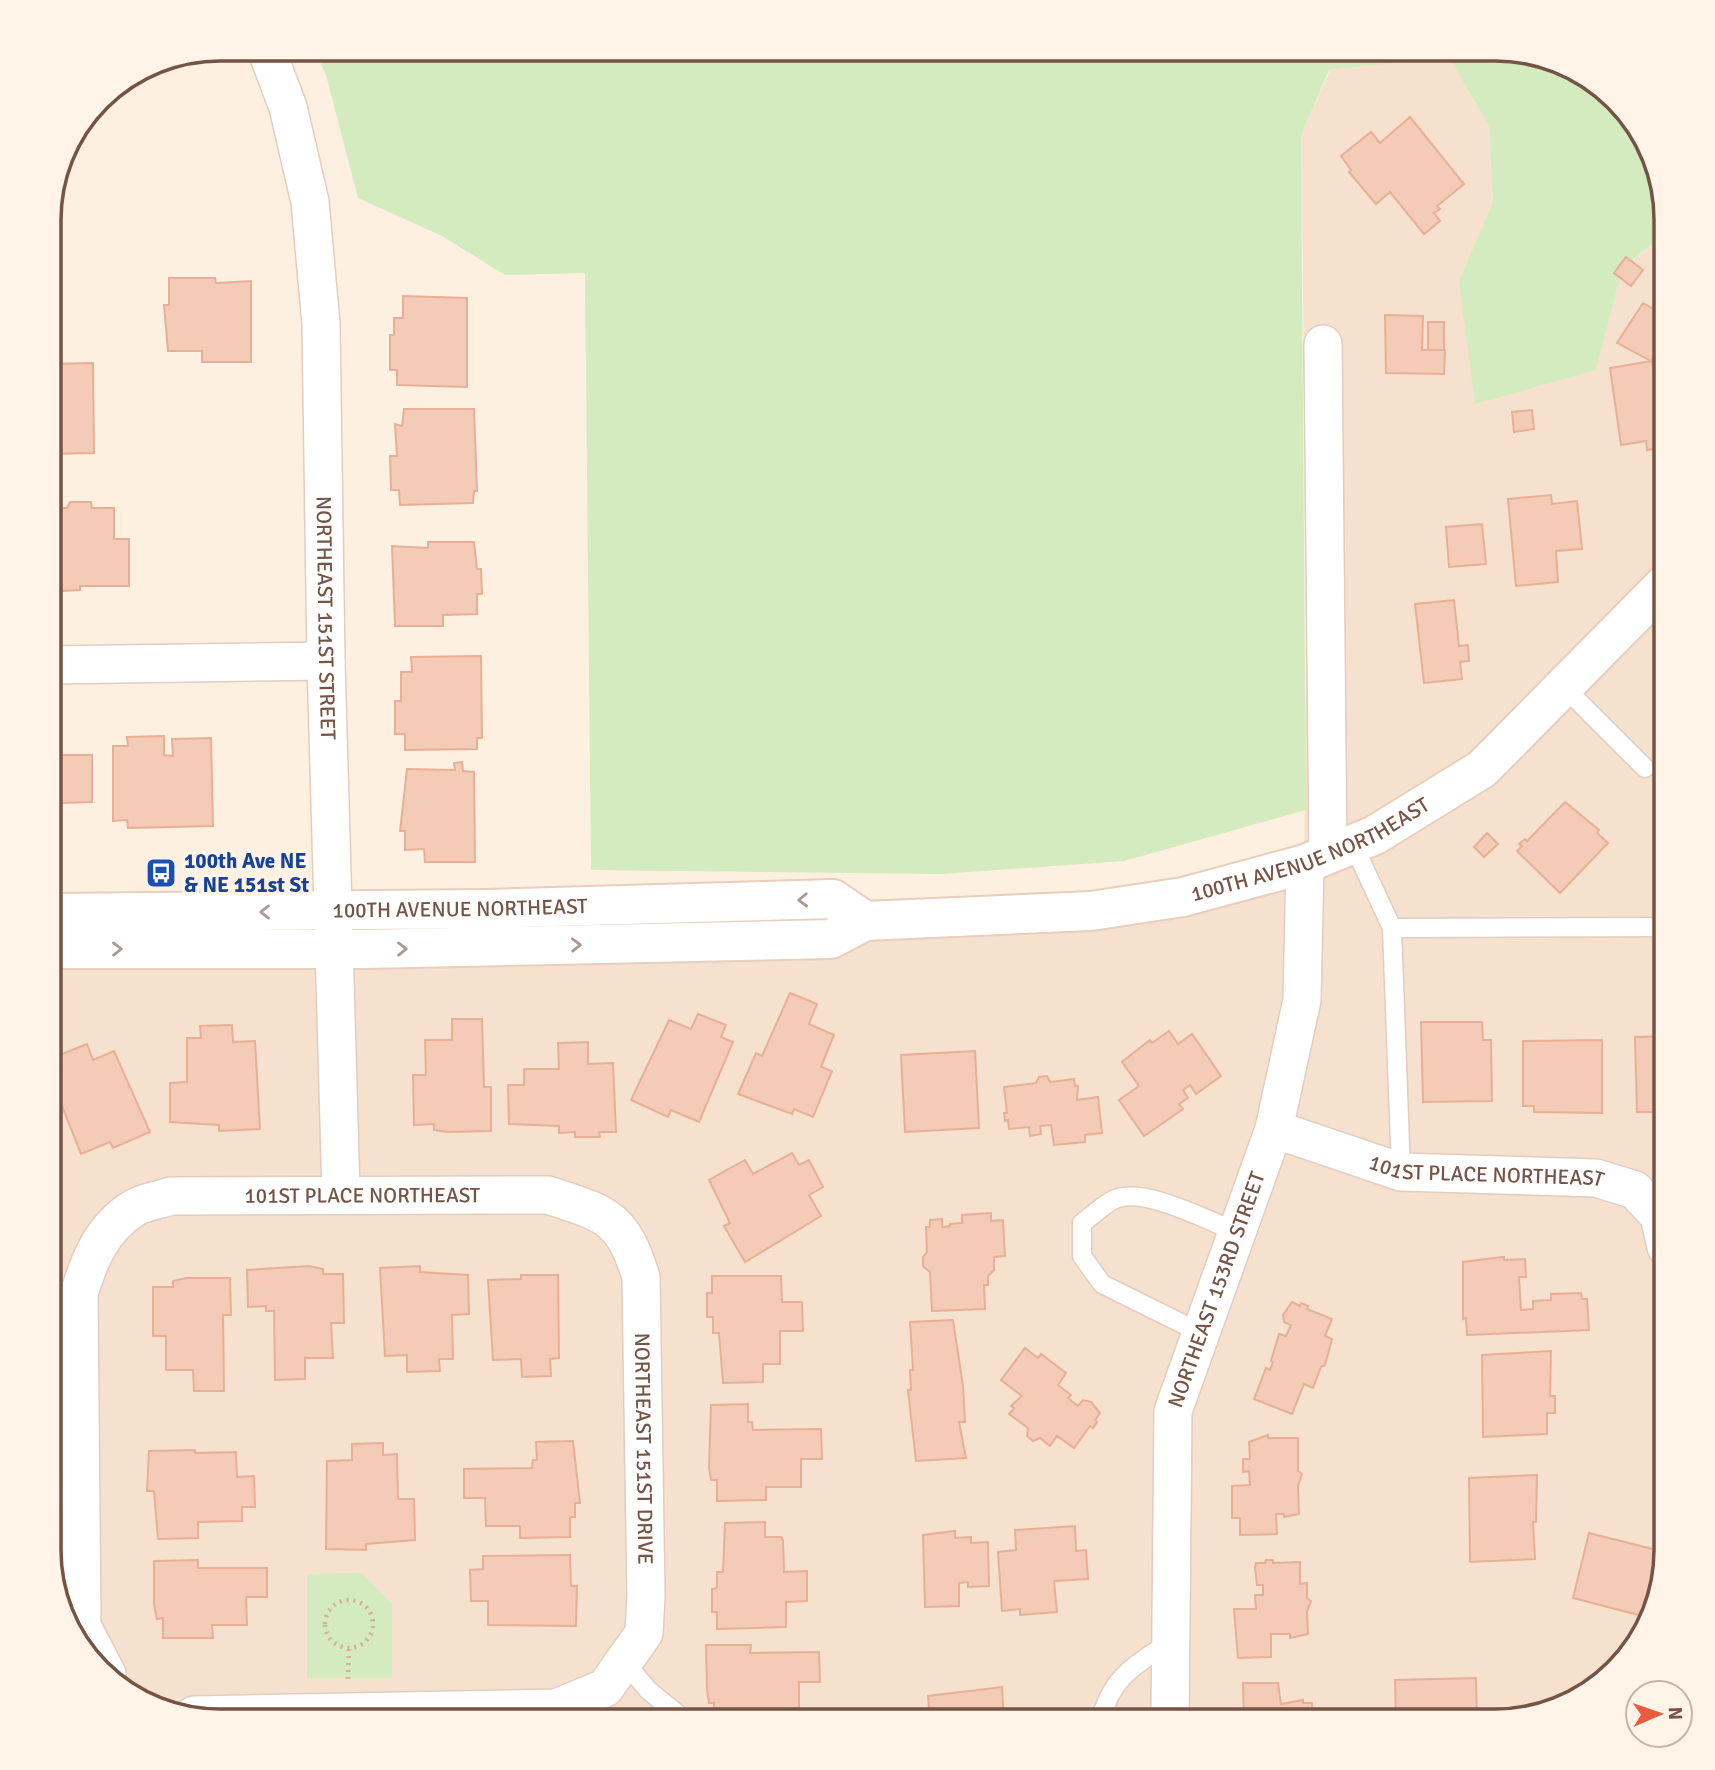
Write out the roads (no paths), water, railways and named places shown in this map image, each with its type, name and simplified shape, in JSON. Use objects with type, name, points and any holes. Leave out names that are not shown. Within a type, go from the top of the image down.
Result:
[{"type":"main road","name":"100TH AVENUE NORTHEAST","points":[[61,949],[334,949],[831,939],[864,921],[1091,911],[1183,897],[1328,854],[1411,815],[1482,769],[1654,595]]},
{"type":"main road","name":"100TH AVENUE NORTHEAST","points":[[61,913],[333,911],[833,899],[864,921]]},
{"type":"street","name":"NORTHEAST 151ST STREET","points":[[271,61],[288,107],[310,202],[320,324],[326,661],[341,1194]]},
{"type":"street","name":"NORTHEAST 153RD STREET","points":[[1170,1709],[1173,1411],[1274,1129],[1302,1000],[1328,854],[1323,344]]},
{"type":"street","points":[[62,665],[326,661]]},
{"type":"street","name":"101ST PLACE NORTHEAST","points":[[1274,1129],[1401,1172],[1596,1178],[1635,1190],[1654,1211]]},
{"type":"street","name":"101ST PLACE NORTHEAST","points":[[89,1639],[82,1626],[79,1294],[89,1259],[104,1235],[135,1207],[171,1196],[548,1195],[600,1212],[623,1232]]},
{"type":"street","name":"NORTHEAST 151ST DRIVE","points":[[504,1709],[556,1708],[605,1688],[644,1633],[646,1596],[641,1278],[623,1232]]},
{"type":"lane","points":[[1564,687],[1645,768]]},
{"type":"lane","points":[[1328,854],[1392,928],[1401,1172]]},
{"type":"lane","points":[[1392,928],[1654,927]]},
{"type":"lane","points":[[1201,1333],[1102,1284],[1082,1256],[1082,1223],[1115,1199],[1138,1197],[1159,1200],[1237,1233]]},
{"type":"lane","points":[[1104,1709],[1109,1693],[1128,1670],[1171,1641]]},
{"type":"lane","points":[[625,1662],[648,1690],[671,1709]]},
{"type":"place","name":"100th Ave NE & NE 151st St","points":[[161,873]]}]
